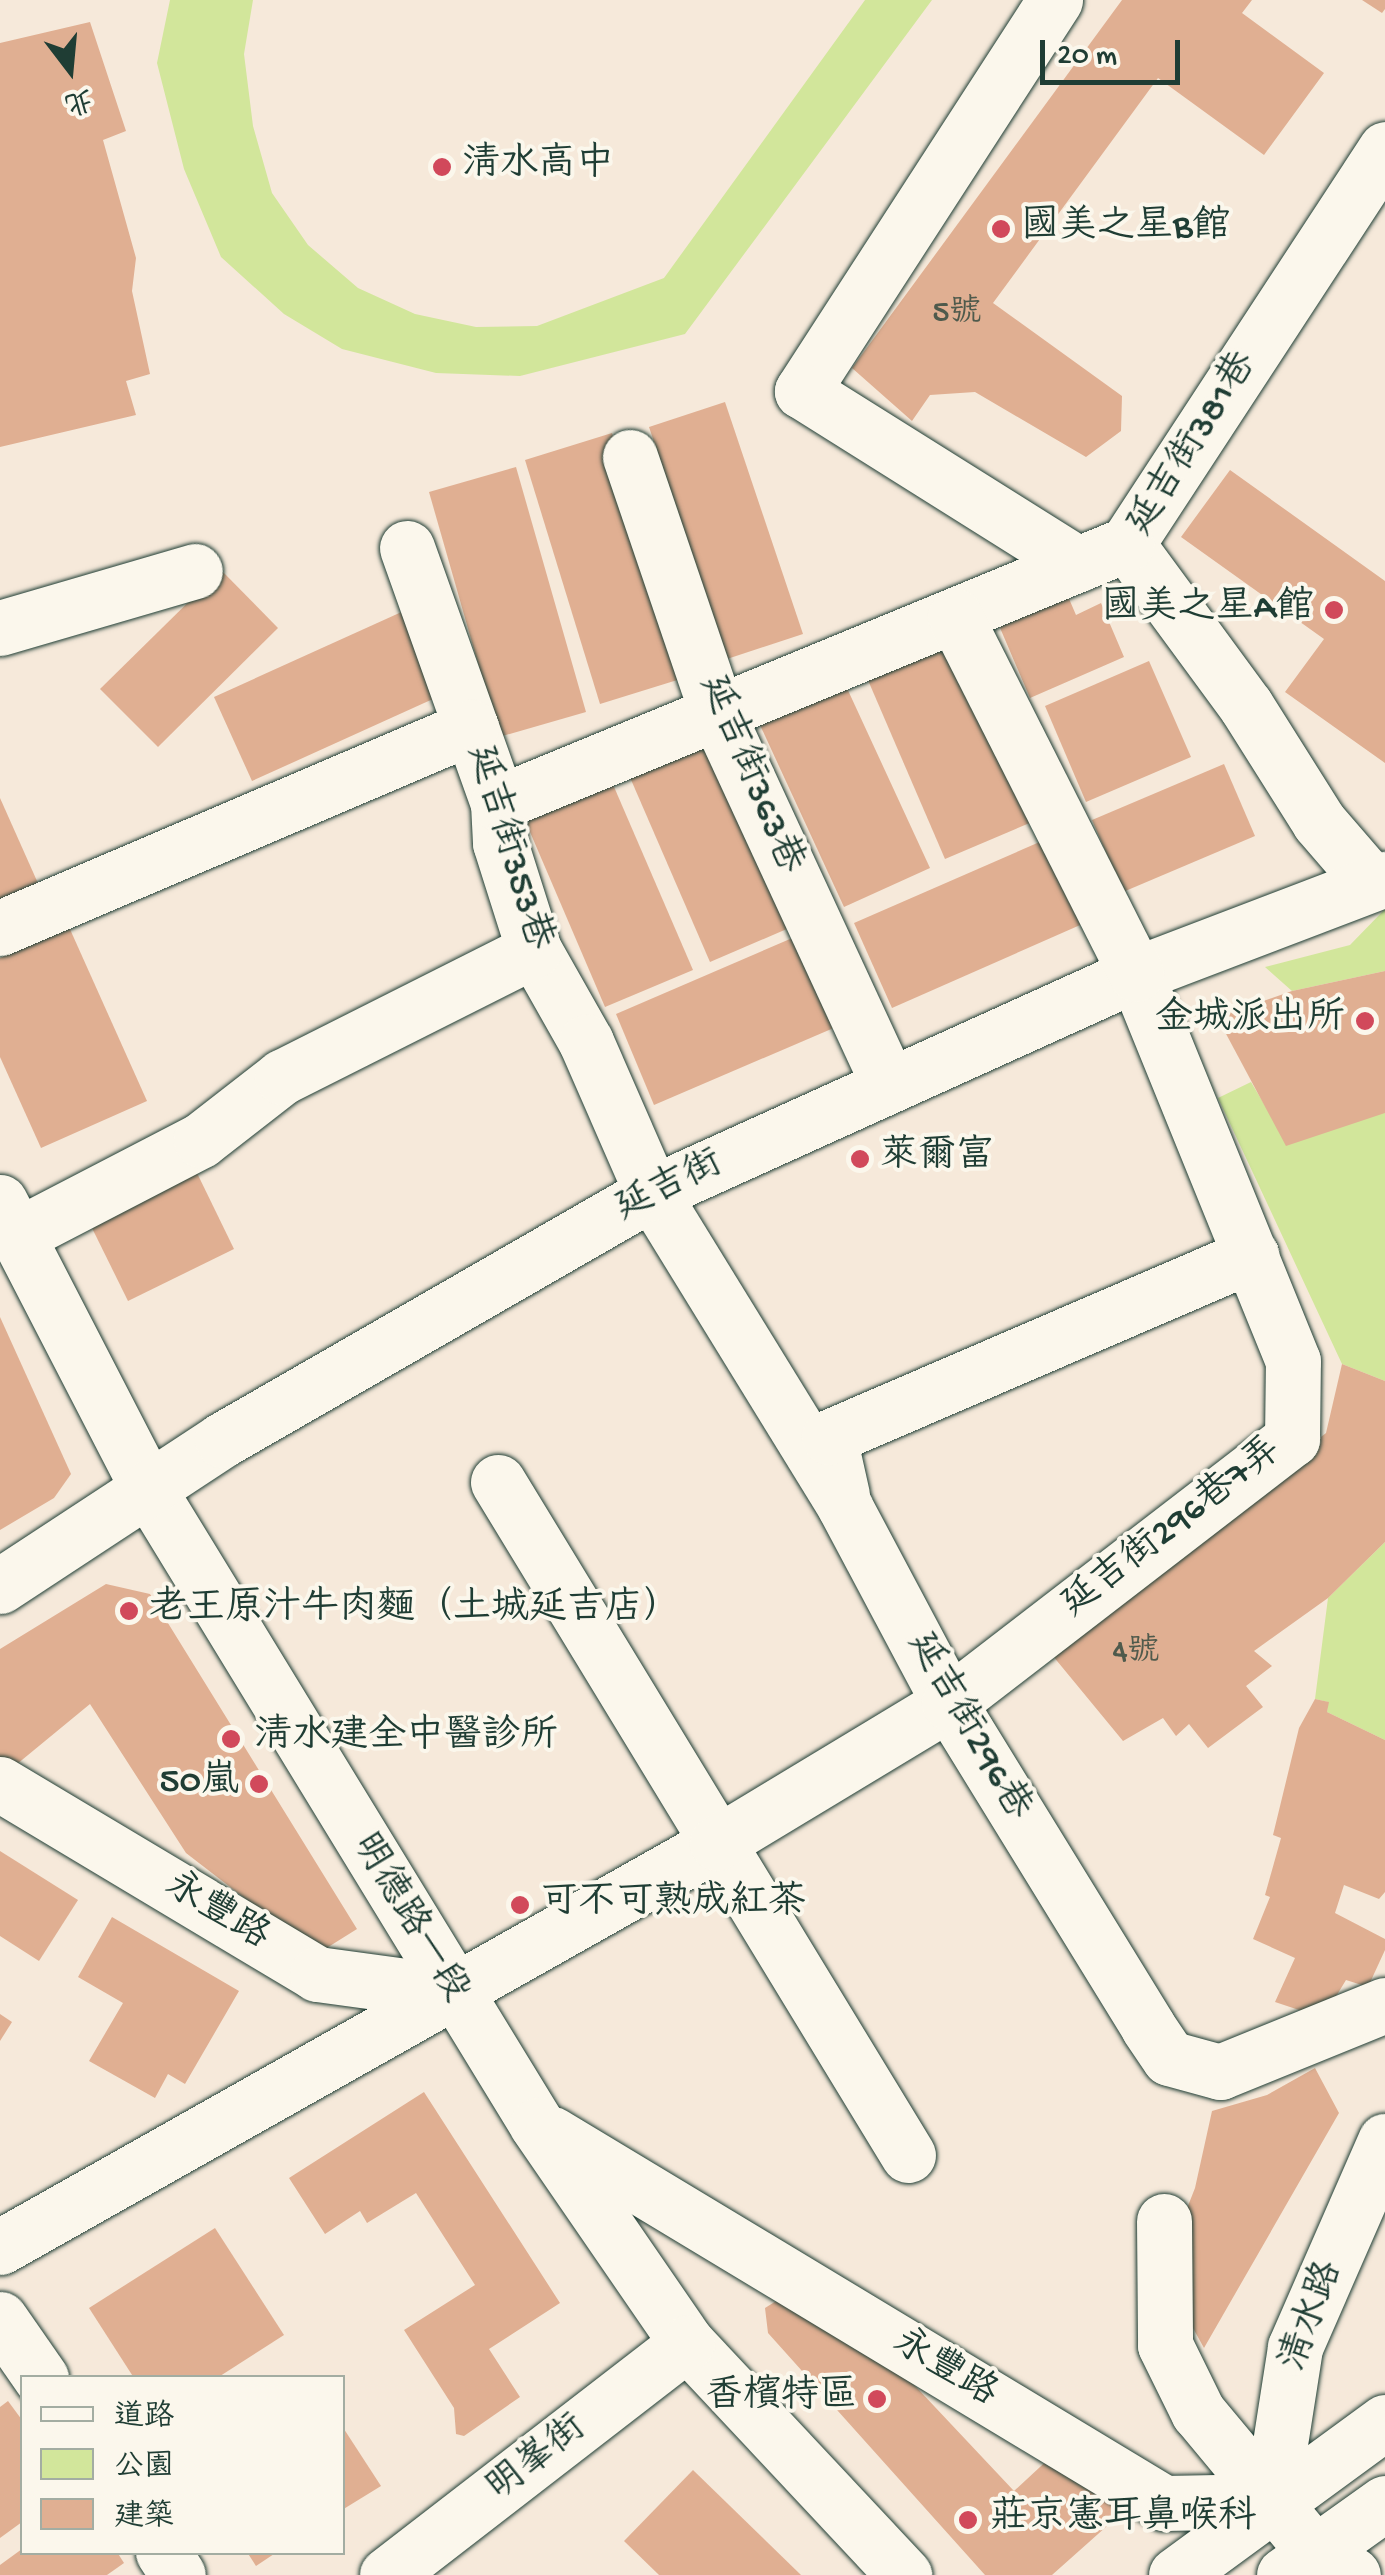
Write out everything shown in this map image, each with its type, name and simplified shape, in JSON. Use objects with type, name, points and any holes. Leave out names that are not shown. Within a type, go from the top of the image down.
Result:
[{"type":"street","name":"延吉街381巷","points":[[1055,0],[802,391],[1103,554],[1246,706],[1319,822],[1377,880]]},
{"type":"street","name":"延吉街381巷","points":[[1103,554],[1385,149]]},
{"type":"street","name":"延吉街363巷","points":[[630,457],[717,713],[889,1085]]},
{"type":"street","name":"延吉街353巷","points":[[407,548],[498,803],[500,843],[534,950],[586,1042],[652,1193]]},
{"type":"street","points":[[498,803],[1103,554]]},
{"type":"street","points":[[0,628],[195,570]]},
{"type":"street","name":"延吉街296巷7弄","points":[[949,1703],[1292,1439],[1293,1361],[1136,974],[954,616]]},
{"type":"street","points":[[0,928],[470,727]]},
{"type":"street","name":"延吉街","points":[[0,1586],[147,1487],[388,1340],[652,1193],[1136,974],[1377,880]]},
{"type":"street","points":[[8,1219],[201,1140],[282,1077],[534,950]]},
{"type":"street","name":"延吉街296巷","points":[[652,1193],[846,1507],[949,1703],[1169,2058],[1220,2072],[1385,2005]]},
{"type":"street","name":"明德路一段","points":[[8,1219],[147,1487],[450,1992],[537,2125],[687,2343],[904,2575]]},
{"type":"street","points":[[846,1507],[829,1437],[1251,1255]]},
{"type":"street","points":[[498,1482],[908,2155]]},
{"type":"street","points":[[0,2247],[717,1843],[949,1703]]},
{"type":"street","name":"永豐路","points":[[0,1784],[317,1974],[450,1992]]},
{"type":"street","name":"永豐路","points":[[537,2125],[1164,2503],[1271,2500]]},
{"type":"street","name":"清水路","points":[[1271,2500],[1295,2347],[1385,2141]]},
{"type":"street","points":[[1164,2220],[1165,2345],[1198,2412],[1271,2500],[1317,2567],[1385,2503]]},
{"type":"street","points":[[0,2319],[38,2375]]},
{"type":"street","name":"明峯街","points":[[387,2575],[687,2343]]},
{"type":"street","points":[[1176,2575],[1271,2500],[1385,2422]]},
{"type":"green space","points":[[170,0],[253,0],[244,54],[253,126],[272,193],[308,245],[358,288],[415,314],[476,327],[537,326],[664,278],[865,0],[932,0],[685,334],[520,376],[436,373],[342,349],[284,314],[221,257],[184,169],[157,63]]},
{"type":"green space","points":[[1385,909],[1385,971],[1292,991],[1265,967],[1350,945]]},
{"type":"green space","points":[[1251,1082],[1270,1114],[1385,1113],[1385,1381],[1342,1364],[1218,1098]]},
{"type":"green space","points":[[1385,1542],[1385,1740],[1327,1712],[1328,1702],[1315,1699],[1328,1598]]},
{"type":"building","name":"國美之星B館","points":[[1122,0],[1252,0],[1242,13],[1324,73],[1264,155],[1158,78],[993,303],[1122,396],[1121,431],[1086,457],[975,392],[930,395],[912,421],[852,368]]},
{"type":"building","points":[[1362,0],[1385,0],[1385,9],[1382,13]]},
{"type":"building","points":[[90,22],[126,131],[103,140],[136,258],[132,291],[150,374],[126,381],[136,415],[0,447],[0,43]]},
{"type":"building","points":[[725,402],[803,634],[727,659],[649,427]]},
{"type":"building","points":[[612,433],[687,677],[600,704],[525,460]]},
{"type":"building","points":[[516,467],[586,712],[499,737],[429,492]]},
{"type":"building","name":"國美之星A館","points":[[1230,470],[1385,581],[1385,763],[1285,692],[1324,639],[1181,537]]},
{"type":"building","points":[[1055,566],[1076,615],[1101,603],[1124,657],[1030,698],[986,595]]},
{"type":"building","points":[[221,570],[278,628],[158,747],[100,689]]},
{"type":"building","points":[[417,605],[455,689],[252,781],[214,697]]},
{"type":"building","points":[[942,612],[1032,822],[945,859],[855,650]]},
{"type":"building","points":[[834,660],[930,868],[844,907],[748,699]]},
{"type":"building","points":[[1149,661],[1191,757],[1086,802],[1045,706]]},
{"type":"building","points":[[706,715],[796,925],[710,962],[619,752]]},
{"type":"building","points":[[602,759],[693,970],[605,1007],[515,797]]},
{"type":"building","points":[[1224,764],[1255,836],[1123,892],[1092,820]]},
{"type":"building","points":[[0,798],[41,890],[0,908]]},
{"type":"building","points":[[1051,837],[1087,922],[892,1008],[854,923]]},
{"type":"building","points":[[69,927],[147,1101],[41,1148],[0,1057],[0,958]]},
{"type":"building","points":[[804,933],[843,1024],[654,1105],[616,1014]]},
{"type":"building","points":[[1385,971],[1385,1113],[1286,1146],[1217,1017],[1292,991]]},
{"type":"building","points":[[197,1173],[234,1249],[128,1301],[91,1226]]},
{"type":"building","points":[[0,1317],[71,1474],[54,1498],[0,1530]]},
{"type":"building","points":[[1342,1364],[1385,1381],[1385,1542],[1328,1598],[1254,1651],[1272,1666],[1246,1686],[1263,1707],[1208,1748],[1189,1724],[1176,1736],[1163,1718],[1123,1741],[1048,1650],[1326,1433]]},
{"type":"building","points":[[106,1584],[150,1594],[357,1929],[317,1954],[186,1853],[90,1704],[11,1769],[0,1760],[0,1649]]},
{"type":"building","points":[[1315,1699],[1329,1702],[1327,1712],[1385,1740],[1385,1892],[1379,1899],[1344,1885],[1335,1913],[1385,1939],[1385,1950],[1368,1987],[1346,1980],[1323,2018],[1275,2002],[1295,1958],[1253,1939],[1270,1897],[1265,1895],[1281,1838],[1273,1835],[1299,1728]]},
{"type":"building","points":[[0,1851],[78,1900],[39,1961],[0,1936]]},
{"type":"building","points":[[112,1917],[239,1991],[185,2084],[168,2074],[155,2098],[89,2061],[123,2003],[78,1977]]},
{"type":"building","points":[[0,2014],[12,2022],[0,2041]]},
{"type":"building","points":[[1315,2068],[1339,2113],[1204,2348],[1162,2272],[1195,2188],[1212,2111],[1267,2095]]},
{"type":"building","points":[[424,2092],[560,2303],[489,2349],[520,2397],[464,2436],[456,2434],[454,2408],[404,2330],[475,2285],[416,2193],[367,2223],[360,2211],[325,2234],[289,2178]]},
{"type":"building","points":[[215,2228],[284,2335],[222,2375],[132,2375],[89,2308]]},
{"type":"building","name":"香檳特區","points":[[781,2298],[871,2339],[1014,2491],[1054,2454],[1134,2502],[1052,2575],[985,2575],[768,2333],[765,2308]]},
{"type":"building","points":[[8,2401],[20,2417],[20,2523],[0,2538],[0,2407]]},
{"type":"building","points":[[345,2431],[381,2486],[345,2508]]},
{"type":"building","points":[[693,2470],[801,2575],[659,2575],[624,2541]]},
{"type":"building","points":[[20,2550],[20,2555],[119,2555],[124,2563],[107,2575],[0,2575],[0,2565]]},
{"type":"building","points":[[249,2555],[272,2555],[256,2566]]},
{"type":"place","name":"清水高中","points":[[442,167]]},
{"type":"place","name":"國美之星B館","points":[[1001,229]]},
{"type":"place","name":"國美之星A館","points":[[1334,610]]},
{"type":"place","name":"金城派出所","points":[[1365,1021]]},
{"type":"place","name":"萊爾富","points":[[860,1159]]},
{"type":"place","name":"老王原汁牛肉麵（土城延吉店）","points":[[129,1611]]},
{"type":"place","name":"清水建全中醫診所","points":[[231,1739]]},
{"type":"place","name":"50嵐","points":[[259,1784]]},
{"type":"place","name":"可不可熟成紅茶","points":[[520,1905]]},
{"type":"place","name":"香檳特區","points":[[877,2399]]},
{"type":"place","name":"莊京憲耳鼻喉科","points":[[968,2520]]}]
